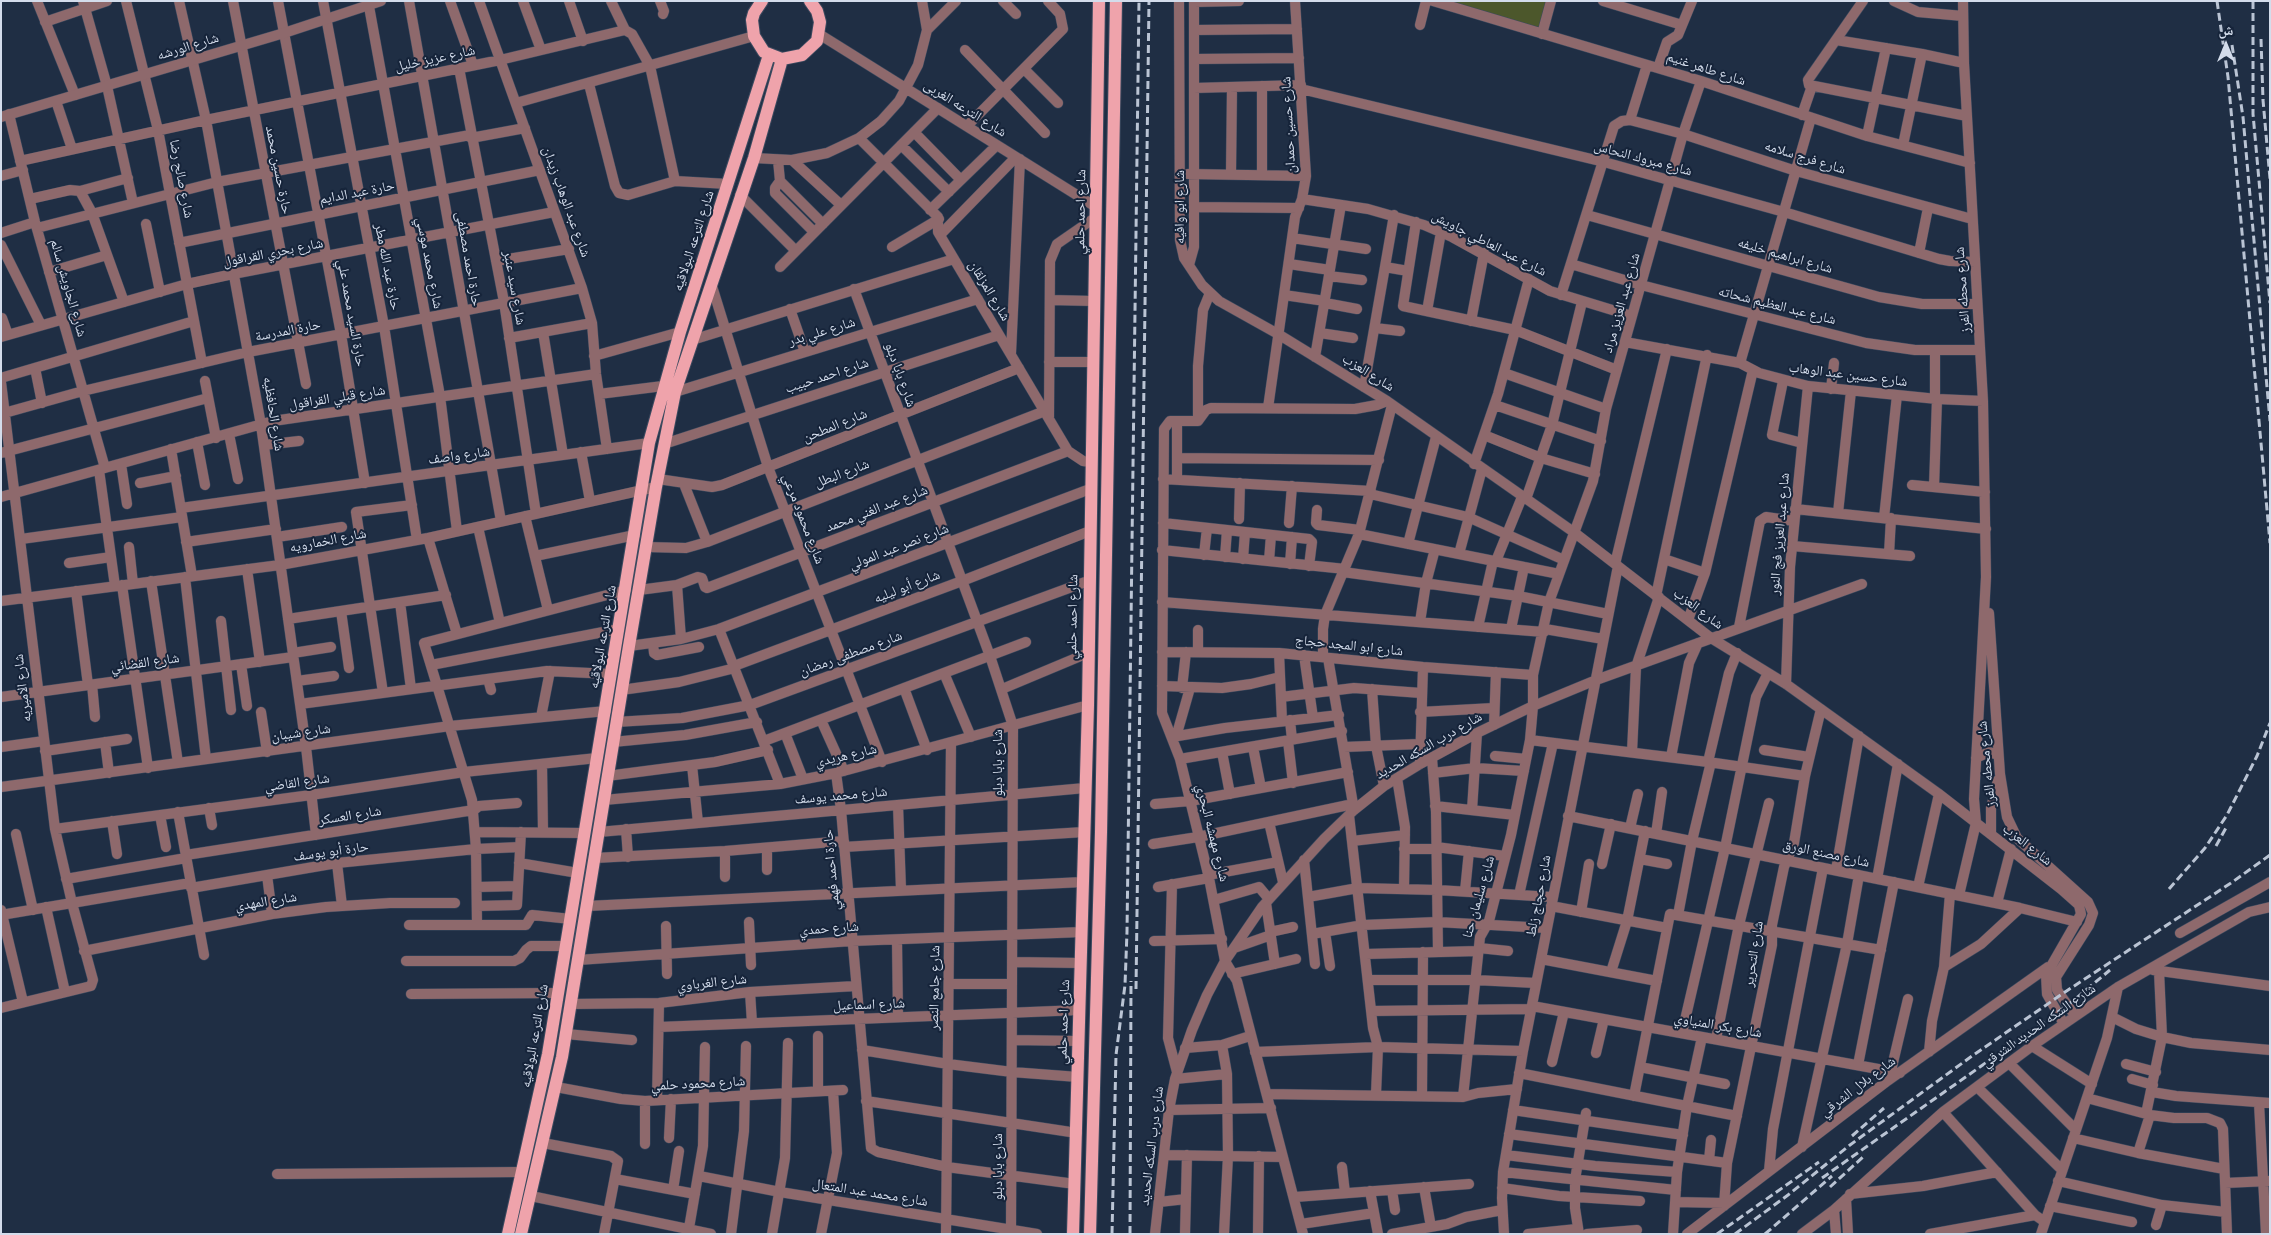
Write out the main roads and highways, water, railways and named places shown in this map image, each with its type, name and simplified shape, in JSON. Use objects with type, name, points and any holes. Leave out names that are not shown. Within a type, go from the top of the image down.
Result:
[{"type":"main road","points":[[762,1],[752,20],[754,36],[760,47],[770,55],[782,59],[796,58],[808,52],[819,34],[819,16],[810,1]]},
{"type":"main road","name":"شارع احمد حلمي","points":[[1073,1234],[1088,705],[1088,581],[1099,1]]},
{"type":"main road","points":[[1090,1234],[1101,832],[1116,1]]},
{"type":"main road","name":"شارع الترعه البولاقيه","points":[[508,1234],[548,1054],[620,629],[646,547],[664,444],[669,389],[680,332],[770,55]]},
{"type":"main road","name":"شارع الترعه البولاقيه","points":[[521,1234],[544,1143],[562,1057],[622,690],[629,646],[635,535],[649,443],[669,389],[692,340],[754,158],[782,59]]},
{"type":"main road","points":[[548,1054],[562,1057]]},
{"type":"railway","points":[[1112,1234],[1116,1055],[1125,985],[1127,932],[1139,1]]},
{"type":"railway","points":[[1136,989],[1149,1]]},
{"type":"railway","points":[[2217,1],[2228,77],[2270,543]]},
{"type":"railway","points":[[2253,1],[2253,114],[2270,303]]},
{"type":"railway","points":[[2261,39],[2263,100],[2270,179]]},
{"type":"railway","points":[[2232,45],[2243,117],[2270,421]]},
{"type":"railway","points":[[2169,889],[2205,848],[2227,815],[2257,756],[2270,723]]},
{"type":"railway","points":[[2216,846],[2227,826]]},
{"type":"railway","points":[[1735,1234],[1788,1195],[1850,1145],[1972,1056],[2270,855]]},
{"type":"railway","points":[[1822,1178],[2068,1005],[2110,970]]},
{"type":"railway","points":[[1130,1234],[1131,981]]},
{"type":"railway","points":[[1852,1136],[1884,1108]]},
{"type":"railway","points":[[1830,1187],[1863,1157]]},
{"type":"railway","points":[[1717,1234],[1819,1162]]},
{"type":"railway","points":[[1765,1234],[1832,1176]]}]
